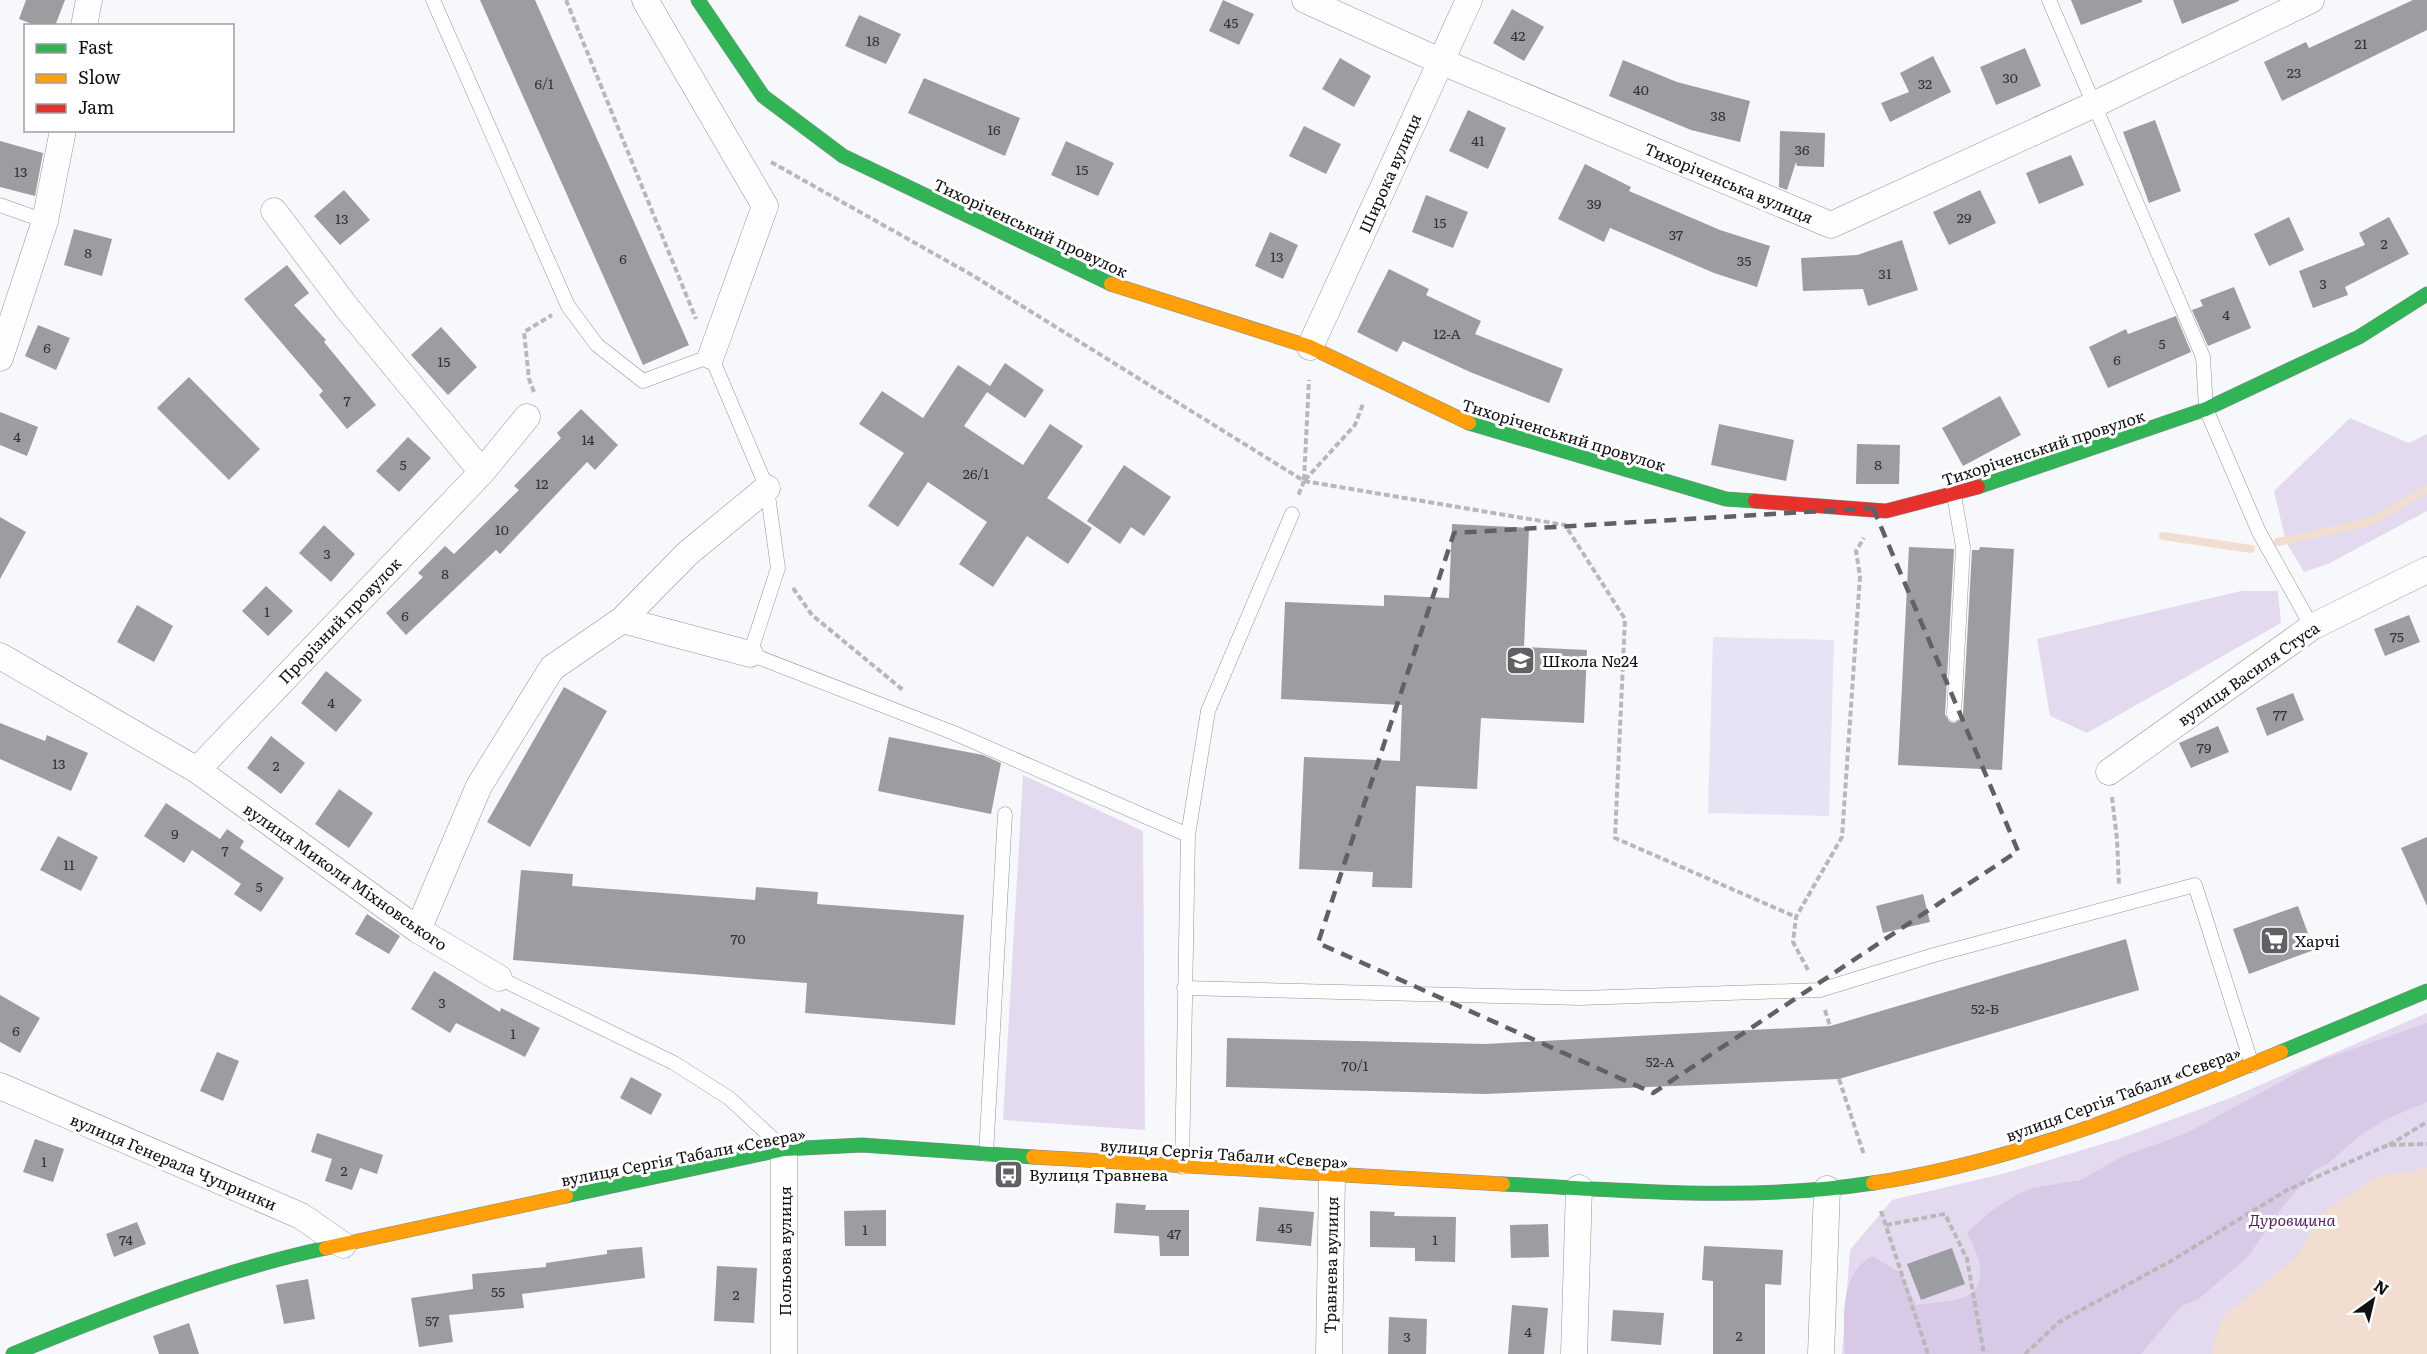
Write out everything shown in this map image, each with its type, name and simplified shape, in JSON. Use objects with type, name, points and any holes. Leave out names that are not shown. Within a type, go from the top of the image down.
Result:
[{"type":"main road","name":"Тихоріченський провулок","points":[[698,0],[764,96],[843,156],[1105,282],[1310,347],[1458,420],[1726,499],[1886,511],[1954,495],[2206,409],[2359,337],[2427,294]]},
{"type":"main road","name":"вулиця Сергія Табали «Сєвєра»","points":[[13,1354],[116,1311],[206,1279],[286,1256],[784,1149],[862,1145],[1332,1177],[1580,1188],[1765,1193],[1873,1183],[1971,1163],[2058,1137],[2252,1065],[2427,991]]},
{"type":"street","points":[[84,24],[89,0]]},
{"type":"street","points":[[645,0],[765,206],[711,356]]},
{"type":"street","name":"Тихоріченська вулиця","points":[[1305,0],[1440,61],[1831,225],[2093,105],[2311,0]]},
{"type":"street","name":"Широка вулиця","points":[[1310,347],[1469,0]]},
{"type":"street","points":[[0,358],[45,221],[63,132]]},
{"type":"street","points":[[274,211],[347,308],[482,472]]},
{"type":"street","name":"Прорізний провулок","points":[[197,770],[482,472],[527,417]]},
{"type":"street","points":[[418,930],[479,786],[552,668],[622,620],[688,553],[767,488]]},
{"type":"street","name":"вулиця Василя Стуса","points":[[2109,772],[2312,627],[2427,570]]},
{"type":"street","points":[[622,620],[750,654]]},
{"type":"street","name":"вулиця Миколи Міхновського","points":[[0,656],[197,770],[418,930],[498,978]]},
{"type":"street","name":"вулиця Генерала Чупринки","points":[[0,1086],[301,1216],[343,1245]]},
{"type":"street","name":"Польова вулиця","points":[[784,1149],[784,1354]]},
{"type":"street","name":"Травнева вулиця","points":[[1329,1354],[1332,1177]]},
{"type":"street","points":[[1574,1354],[1580,1188]]},
{"type":"street","points":[[1821,1354],[1827,1189]]},
{"type":"lane","points":[[433,0],[567,306],[597,345],[644,381],[711,356],[767,488],[778,568],[750,654],[954,733],[1188,835]]},
{"type":"lane","points":[[2049,0],[2204,357],[2206,409],[2259,532],[2312,627]]},
{"type":"lane","points":[[0,205],[45,221]]},
{"type":"lane","points":[[1954,495],[1963,547],[1954,714]]},
{"type":"lane","points":[[1182,1167],[1188,835],[1208,711],[1292,514]]},
{"type":"lane","points":[[986,1154],[1005,814]]},
{"type":"lane","points":[[1184,988],[1580,998],[1820,990],[1934,955],[2195,885],[2252,1065]]},
{"type":"lane","name":"вулиця Миколи Міхновського","points":[[498,978],[674,1063],[729,1098],[784,1149]]},
{"type":"path","points":[[566,0],[711,356]]},
{"type":"path","points":[[765,159],[972,275],[1304,481],[1565,525],[1625,619],[1615,838],[1796,917]]},
{"type":"path","points":[[529,380],[524,332],[567,306]]},
{"type":"path","points":[[1292,514],[1304,481],[1310,347]]},
{"type":"path","points":[[1304,481],[1355,425]]},
{"type":"path","points":[[1820,990],[1793,942],[1796,917],[1842,837],[1860,576],[1856,551]]},
{"type":"path","points":[[778,568],[812,615],[910,696]]},
{"type":"path","points":[[2109,772],[2117,839],[2120,905]]},
{"type":"path","points":[[1839,1079],[1928,1354]]},
{"type":"path","points":[[2025,1354],[2059,1322],[2171,1260],[2287,1190],[2388,1145],[2427,1122]]},
{"type":"path","points":[[2388,1145],[2427,1144]]},
{"type":"path","points":[[1885,1225],[1945,1214],[1967,1259],[1984,1354]]},
{"type":"highlighted area","points":[[1873,508],[2018,851],[1653,1093],[1318,943],[1454,533]]},
{"type":"green space","points":[[2350,418],[2409,443],[2427,434],[2427,511],[2328,564],[2304,572],[2286,542],[2274,491]]},
{"type":"green space","points":[[2241,591],[2278,591],[2281,623],[2087,733],[2050,716],[2037,639]]},
{"type":"green space","points":[[1023,775],[1143,831],[1145,1130],[1003,1120]]},
{"type":"green space","name":"Дуровщина","points":[[2427,1013],[2427,1354],[1842,1354],[1850,1250],[1892,1200],[2006,1173],[2122,1138],[2230,1098]]},
{"type":"shaded area","points":[[1713,637],[1834,640],[1829,816],[1708,813]]},
{"type":"shaded area","points":[[2427,1023],[2427,1102],[2389,1118],[2362,1134],[2327,1164],[2313,1171],[2284,1205],[2247,1258],[2197,1300],[2181,1306],[2141,1354],[1845,1354],[1844,1313],[1848,1286],[1861,1264],[1872,1256],[1901,1273],[1916,1305],[1967,1296],[1975,1290],[1979,1283],[1980,1266],[1967,1233],[1990,1212],[2018,1194],[2033,1188],[2081,1180],[2123,1156],[2185,1134],[2319,1061]]},
{"type":"shaded area","points":[[2427,1168],[2427,1354],[2211,1354],[2222,1318],[2298,1255],[2321,1214],[2376,1177]]},
{"type":"building","points":[[26,0],[65,0],[56,24],[32,24],[19,19]]},
{"type":"building","points":[[480,0],[535,0],[689,345],[643,365]]},
{"type":"building","points":[[1223,0],[1254,14],[1239,45],[1209,31]]},
{"type":"building","points":[[2071,0],[2142,0],[2142,2],[2081,25]]},
{"type":"building","points":[[2173,0],[2239,0],[2239,1],[2182,24]]},
{"type":"building","points":[[2413,0],[2427,0],[2427,30],[2282,101],[2264,62],[2306,42],[2309,48]]},
{"type":"building","points":[[1512,9],[1544,27],[1524,61],[1493,43]]},
{"type":"building","points":[[859,15],[901,34],[886,64],[845,46]]},
{"type":"building","points":[[2025,48],[2041,86],[1996,105],[1980,67]]},
{"type":"building","points":[[1933,56],[1951,92],[1890,122],[1881,103],[1909,92],[1900,73]]},
{"type":"building","points":[[1340,58],[1371,76],[1354,107],[1322,89]]},
{"type":"building","points":[[1623,60],[1677,82],[1750,101],[1740,142],[1691,130],[1609,96]]},
{"type":"building","points":[[924,78],[1020,118],[1005,156],[908,113]]},
{"type":"building","points":[[1468,110],[1506,128],[1488,169],[1449,151]]},
{"type":"building","points":[[2155,120],[2181,191],[2149,203],[2123,132]]},
{"type":"building","points":[[1304,126],[1341,144],[1326,174],[1289,156]]},
{"type":"building","points":[[1780,131],[1825,133],[1824,167],[1797,166],[1796,162],[1787,190],[1779,187]]},
{"type":"building","points":[[0,141],[43,153],[35,196],[0,187]]},
{"type":"building","points":[[1066,141],[1114,163],[1098,196],[1051,175]]},
{"type":"building","points":[[2071,155],[2084,185],[2039,204],[2026,173]]},
{"type":"building","points":[[1585,164],[1631,187],[1629,191],[1720,230],[1770,246],[1757,287],[1714,273],[1610,228],[1604,242],[1558,219]]},
{"type":"building","points":[[344,190],[370,220],[340,245],[314,216]]},
{"type":"building","points":[[1980,190],[1996,223],[1949,245],[1933,212]]},
{"type":"building","points":[[1426,195],[1468,212],[1453,248],[1412,232]]},
{"type":"building","points":[[2289,217],[2304,250],[2269,266],[2254,234]]},
{"type":"building","points":[[2389,217],[2409,254],[2345,287],[2348,295],[2313,308],[2299,271],[2365,245],[2359,233]]},
{"type":"building","points":[[74,229],[112,239],[102,276],[64,265]]},
{"type":"building","points":[[1270,232],[1298,245],[1283,279],[1255,266]]},
{"type":"building","points":[[1902,240],[1918,290],[1868,306],[1863,289],[1803,291],[1801,258],[1857,255]]},
{"type":"building","points":[[287,265],[309,293],[294,305],[326,340],[324,342],[376,405],[347,429],[319,395],[323,391],[244,299]]},
{"type":"building","points":[[1389,269],[1429,289],[1426,295],[1481,321],[1475,334],[1563,369],[1549,403],[1470,372],[1403,341],[1397,352],[1357,332]]},
{"type":"building","points":[[2234,287],[2251,328],[2208,346],[2192,310],[2203,306],[2200,300]]},
{"type":"building","points":[[2176,316],[2191,352],[2108,388],[2089,347],[2126,329],[2128,334]]},
{"type":"building","points":[[38,325],[70,338],[56,370],[25,356]]},
{"type":"building","points":[[441,327],[477,367],[448,395],[411,355]]},
{"type":"building","points":[[1005,363],[1044,390],[1025,418],[987,392],[964,426],[1023,465],[1050,424],[1083,446],[1047,498],[1092,528],[1068,564],[1027,536],[993,587],[959,564],[987,522],[928,482],[898,527],[868,506],[904,453],[859,424],[882,391],[923,418],[958,365],[990,386]]},
{"type":"building","points":[[189,377],[260,449],[229,480],[157,408]]},
{"type":"building","points":[[2000,396],[2021,435],[1963,466],[1942,428]]},
{"type":"building","points":[[581,409],[618,445],[595,470],[587,462],[500,554],[496,550],[406,635],[386,613],[423,577],[418,573],[445,546],[454,554],[519,490],[514,486],[561,438],[557,433]]},
{"type":"building","points":[[0,412],[38,427],[27,456],[0,445]]},
{"type":"building","points":[[1719,424],[1794,440],[1786,481],[1711,465]]},
{"type":"building","points":[[408,437],[431,458],[399,492],[376,471]]},
{"type":"building","points":[[1857,444],[1900,445],[1899,484],[1856,484]]},
{"type":"building","points":[[1124,465],[1171,497],[1144,536],[1131,527],[1120,544],[1087,521]]},
{"type":"building","points":[[0,517],[26,532],[0,579]]},
{"type":"building","points":[[1452,524],[1529,528],[1524,647],[1587,650],[1584,723],[1481,718],[1477,789],[1416,786],[1412,888],[1372,887],[1373,872],[1299,869],[1304,757],[1400,761],[1402,705],[1281,699],[1285,602],[1384,606],[1384,595],[1449,598]]},
{"type":"building","points":[[324,525],[355,554],[331,582],[299,553]]},
{"type":"building","points":[[1909,547],[1954,549],[1945,714],[1949,721],[1954,723],[1961,719],[1963,714],[1972,550],[1979,550],[1980,547],[2014,549],[2002,770],[1898,765]]},
{"type":"building","points":[[266,586],[293,611],[268,636],[242,611]]},
{"type":"building","points":[[137,605],[173,626],[154,662],[117,642]]},
{"type":"building","points":[[2409,615],[2420,642],[2385,656],[2374,629]]},
{"type":"building","points":[[326,671],[362,700],[336,732],[301,703]]},
{"type":"building","points":[[564,687],[607,711],[530,847],[487,822]]},
{"type":"building","points":[[2293,693],[2304,720],[2267,736],[2256,708]]},
{"type":"building","points":[[0,723],[45,741],[47,735],[88,753],[71,791],[0,759]]},
{"type":"building","points":[[2218,726],[2229,752],[2191,768],[2179,743]]},
{"type":"building","points":[[271,736],[305,763],[281,794],[247,768]]},
{"type":"building","points":[[889,737],[983,755],[1001,763],[991,814],[878,791]]},
{"type":"building","points":[[339,789],[373,813],[349,848],[315,824]]},
{"type":"building","points":[[166,803],[220,839],[227,829],[244,841],[240,848],[284,878],[261,912],[234,894],[241,884],[192,850],[184,863],[144,836]]},
{"type":"building","points":[[58,836],[98,857],[81,891],[40,870]]},
{"type":"building","points":[[2427,837],[2427,906],[2401,848]]},
{"type":"building","points":[[521,870],[573,874],[572,886],[755,900],[756,887],[818,892],[817,904],[964,915],[955,1025],[805,1013],[807,983],[513,960]]},
{"type":"building","points":[[1923,894],[1930,922],[1883,933],[1876,906]]},
{"type":"building","name":"Харчі","points":[[2298,906],[2314,950],[2249,974],[2233,929]]},
{"type":"building","points":[[367,914],[400,936],[389,954],[355,934]]},
{"type":"building","points":[[2126,939],[2139,990],[1839,1079],[1484,1094],[1226,1087],[1227,1038],[1485,1044],[1830,1026]]},
{"type":"building","points":[[434,971],[500,1012],[501,1008],[540,1028],[525,1057],[456,1023],[450,1033],[411,1009]]},
{"type":"building","points":[[0,995],[40,1018],[20,1053],[0,1042]]},
{"type":"building","points":[[217,1052],[239,1061],[223,1101],[200,1091]]},
{"type":"building","points":[[631,1077],[662,1094],[651,1115],[620,1098]]},
{"type":"building","points":[[317,1133],[383,1155],[377,1174],[360,1168],[352,1190],[325,1181],[332,1159],[311,1152]]},
{"type":"building","points":[[35,1139],[64,1149],[53,1182],[23,1172]]},
{"type":"building","points":[[1116,1203],[1146,1205],[1145,1210],[1189,1210],[1189,1256],[1160,1256],[1159,1236],[1114,1233]]},
{"type":"building","points":[[1259,1207],[1314,1212],[1311,1246],[1256,1241]]},
{"type":"building","points":[[886,1210],[886,1246],[845,1246],[844,1211]]},
{"type":"building","points":[[1370,1211],[1395,1212],[1394,1216],[1456,1217],[1455,1262],[1415,1261],[1415,1248],[1370,1247]]},
{"type":"building","points":[[137,1222],[146,1244],[114,1257],[106,1234]]},
{"type":"building","points":[[1548,1224],[1549,1257],[1511,1258],[1510,1225]]},
{"type":"building","points":[[1704,1246],[1783,1250],[1781,1285],[1765,1284],[1765,1354],[1713,1354],[1713,1281],[1702,1280]]},
{"type":"building","points":[[642,1247],[645,1278],[522,1294],[524,1308],[449,1315],[453,1342],[419,1347],[411,1298],[473,1289],[472,1274],[546,1267],[546,1263],[607,1254],[607,1250]]},
{"type":"building","points":[[1952,1248],[1965,1284],[1921,1300],[1907,1264]]},
{"type":"building","points":[[717,1266],[757,1268],[754,1323],[714,1321]]},
{"type":"building","points":[[308,1279],[315,1319],[284,1324],[276,1285]]},
{"type":"building","points":[[1512,1305],[1548,1308],[1544,1354],[1508,1354]]},
{"type":"building","points":[[1613,1310],[1664,1313],[1661,1345],[1611,1341]]},
{"type":"building","points":[[1389,1317],[1427,1319],[1426,1354],[1388,1354]]},
{"type":"building","points":[[189,1323],[199,1354],[159,1354],[153,1336]]},
{"type":"waterway","points":[[2278,542],[2370,522],[2427,489]]},
{"type":"waterway","points":[[2163,536],[2251,549]]},
{"type":"traffic: fast","points":[[698,0],[763,96],[843,156],[1111,284]]},
{"type":"traffic: fast","points":[[1978,487],[2206,409],[2359,337],[2427,294]]},
{"type":"traffic: fast","points":[[1469,423],[1726,499],[1755,501]]},
{"type":"traffic: fast","points":[[2281,1052],[2427,991]]},
{"type":"traffic: fast","points":[[566,1196],[784,1149],[862,1145],[1033,1157]]},
{"type":"traffic: fast","points":[[1503,1184],[1734,1193],[1827,1189],[1873,1183]]},
{"type":"traffic: fast","points":[[13,1354],[168,1294],[246,1268],[326,1248]]},
{"type":"traffic: slow","points":[[1111,284],[1310,347],[1469,423]]},
{"type":"traffic: slow","points":[[1873,1183],[1926,1174],[2029,1147],[2131,1112],[2281,1052]]},
{"type":"traffic: slow","points":[[1033,1157],[1503,1184]]},
{"type":"traffic: slow","points":[[326,1248],[566,1196]]},
{"type":"traffic: jam","points":[[1755,501],[1886,511],[1978,487]]},
{"type":"place","name":"Школа №24","points":[[1521,660]]},
{"type":"place","name":"Харчі","points":[[2274,940]]},
{"type":"place","name":"Вулиця Травнева","points":[[1008,1174]]}]
